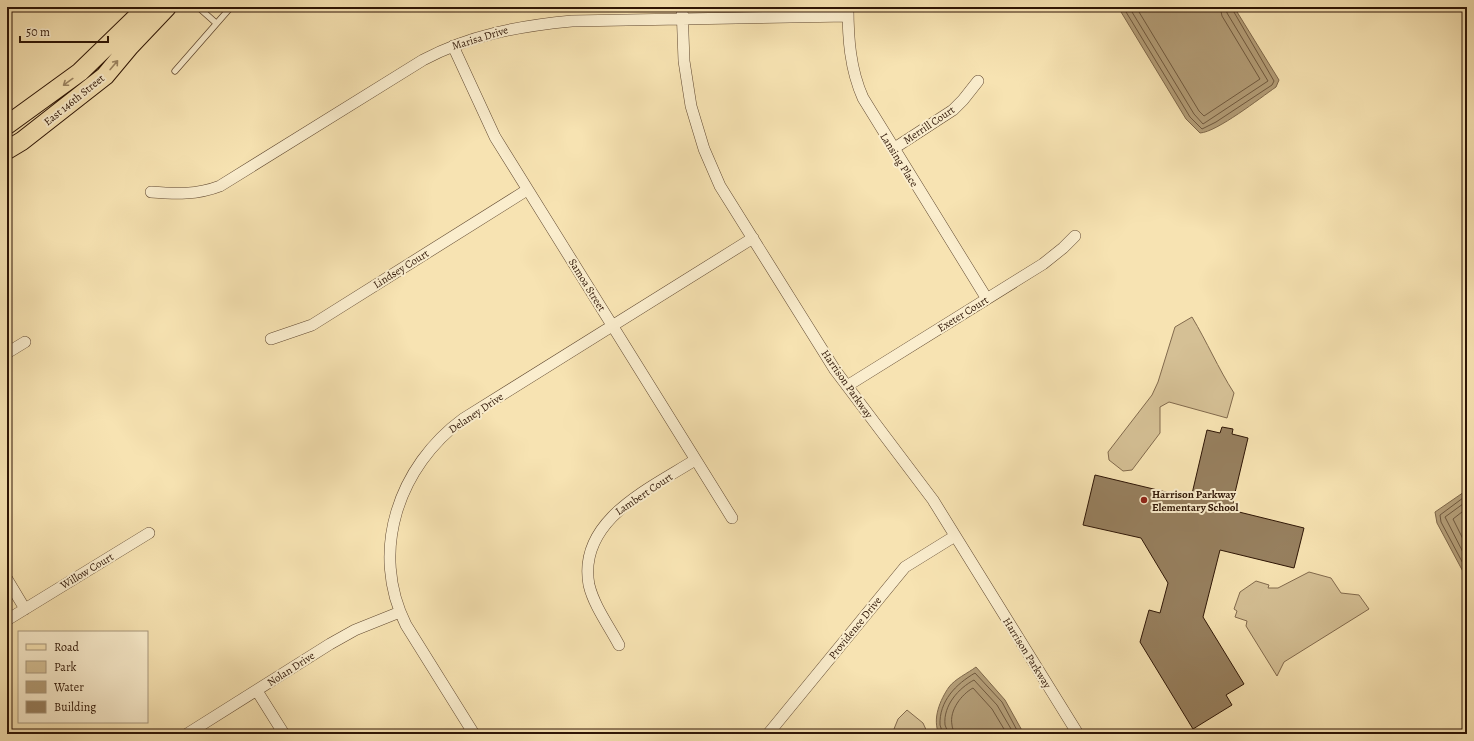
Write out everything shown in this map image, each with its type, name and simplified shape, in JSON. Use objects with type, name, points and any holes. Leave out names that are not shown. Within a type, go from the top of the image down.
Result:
[{"type":"main road","name":"East 146th Street","points":[[7,125],[80,72],[147,7]]},
{"type":"main road","name":"East 146th Street","points":[[7,150],[22,141],[105,76],[130,46],[167,7]]},
{"type":"street","name":"Harrison Parkway","points":[[682,7],[684,68],[695,124],[714,174],[847,386],[933,500],[1078,734]]},
{"type":"street","name":"Marisa Drive","points":[[151,192],[185,194],[199,193],[220,186],[416,64],[453,46],[492,33],[531,25],[572,21],[682,19],[848,12]]},
{"type":"street","name":"Lansing Place","points":[[848,12],[850,50],[858,87],[874,119],[987,299]]},
{"type":"street","name":"Samoa Street","points":[[453,46],[484,118],[527,190],[732,518]]},
{"type":"street","name":"Merrill Court","points":[[893,149],[953,110],[978,81]]},
{"type":"street","name":"Lindsey Court","points":[[271,339],[312,324],[527,190]]},
{"type":"street","name":"Exeter Court","points":[[847,386],[1053,257],[1074,236]]},
{"type":"street","name":"Delaney Drive","points":[[474,734],[400,612],[391,572],[393,528],[405,486],[421,459],[441,437],[463,419],[613,327],[753,238]]},
{"type":"street","points":[[7,353],[25,342]]},
{"type":"street","name":"Lambert Court","points":[[620,645],[596,604],[589,585],[589,563],[594,543],[605,523],[620,509],[695,460]]},
{"type":"street","name":"Willow Court","points":[[7,620],[149,533]]},
{"type":"street","name":"Providence Drive","points":[[768,734],[905,567],[955,536]]},
{"type":"street","points":[[7,579],[25,609]]},
{"type":"street","name":"Nolan Drive","points":[[187,734],[355,630],[400,612]]},
{"type":"street","points":[[257,691],[284,734]]},
{"type":"lane","points":[[198,7],[216,23]]},
{"type":"lane","points":[[175,71],[231,7]]},
{"type":"green space","points":[[1192,317],[1234,393],[1227,418],[1169,402],[1160,407],[1160,433],[1132,470],[1123,471],[1109,460],[1108,452],[1152,395],[1158,382],[1175,327]]},
{"type":"green space","points":[[1309,572],[1331,578],[1341,593],[1359,595],[1369,609],[1284,662],[1277,676],[1246,626],[1247,621],[1235,617],[1237,611],[1234,609],[1240,592],[1256,581],[1269,585],[1268,588],[1278,588]]},
{"type":"green space","points":[[907,710],[923,723],[928,734],[892,734],[898,719]]},
{"type":"water","points":[[1118,7],[1234,7],[1279,80],[1276,87],[1227,121],[1217,127],[1200,133],[1186,119]]},
{"type":"water","points":[[1467,490],[1467,579],[1437,523],[1435,512]]},
{"type":"water","points":[[976,667],[1005,700],[1024,734],[939,734],[936,722],[938,710],[946,692],[955,681]]},
{"type":"building","points":[[1222,427],[1233,429],[1232,434],[1248,438],[1233,501],[1239,512],[1304,528],[1294,568],[1220,550],[1203,617],[1244,684],[1226,695],[1232,705],[1193,729],[1140,642],[1149,610],[1160,613],[1168,583],[1141,538],[1083,525],[1095,475],[1191,498],[1207,430],[1220,433]]},
{"type":"place","name":"Harrison Parkway Elementary School","points":[[1144,500]]}]
